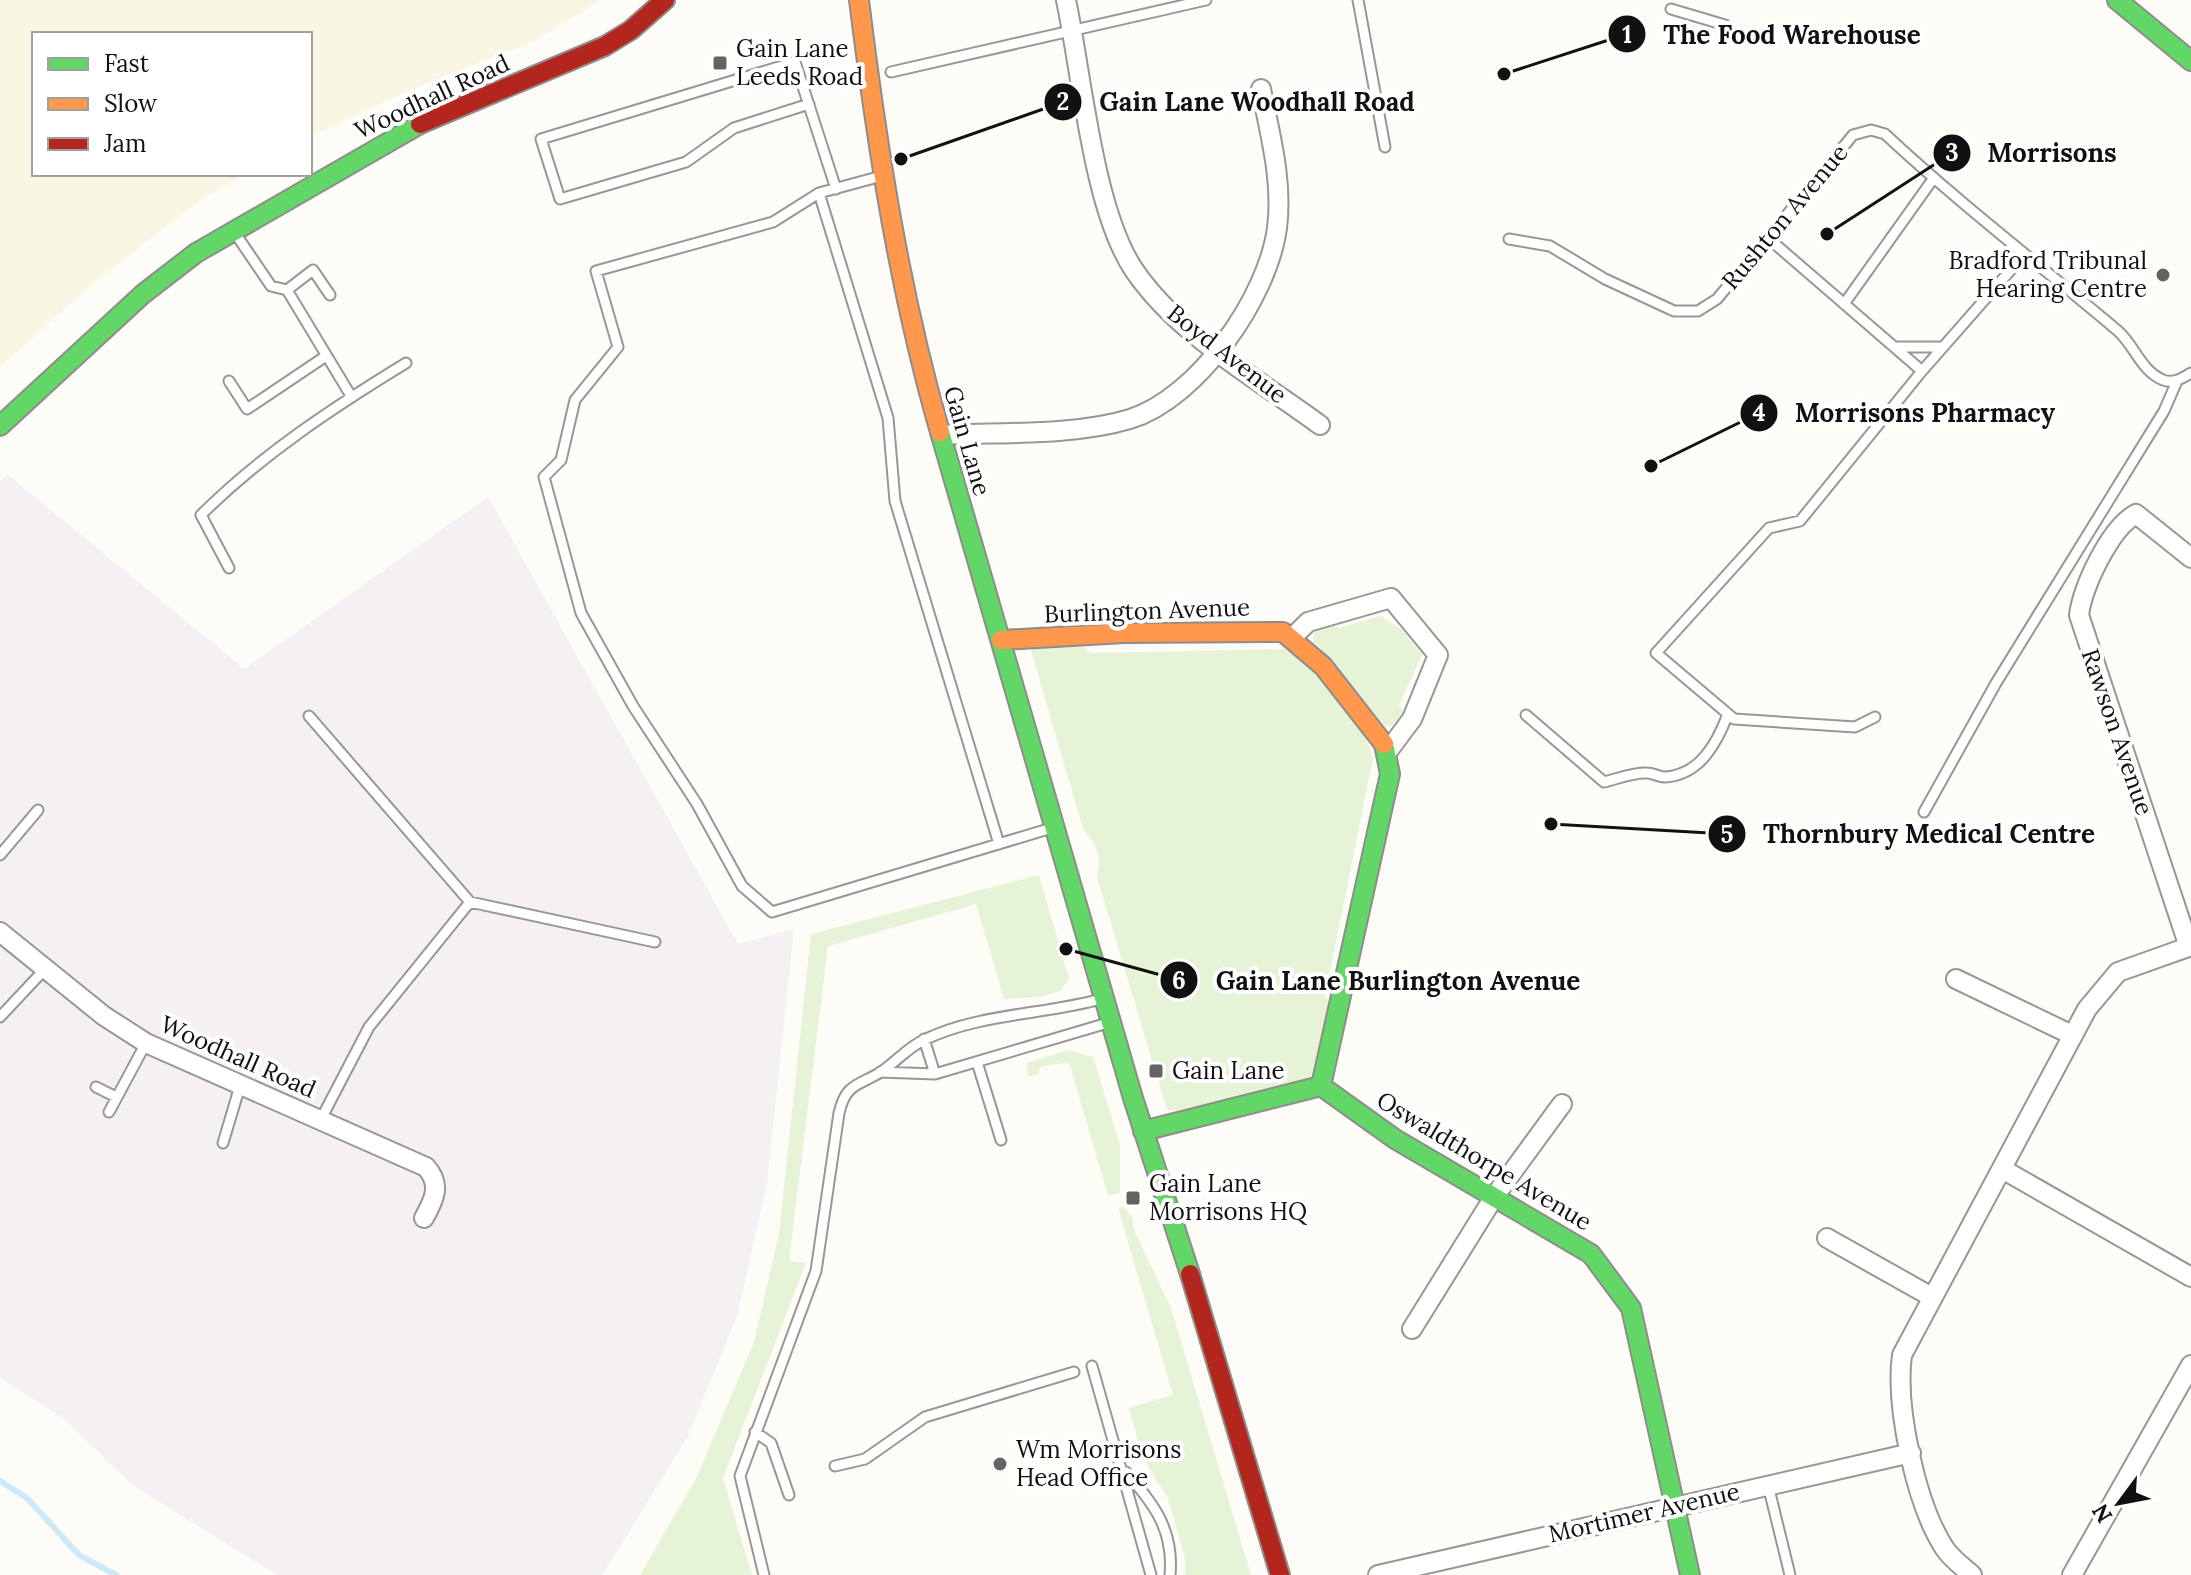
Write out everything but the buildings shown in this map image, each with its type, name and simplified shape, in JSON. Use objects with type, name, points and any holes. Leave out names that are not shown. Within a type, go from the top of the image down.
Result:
[{"type":"street","name":"Woodhall Road","points":[[0,426],[143,294],[234,230],[409,128],[605,46],[631,30],[665,0]]},
{"type":"street","name":"Gain Lane","points":[[859,0],[881,177],[910,320],[1143,1131],[1196,1292],[1280,1575]]},
{"type":"street","name":"Boyd Avenue","points":[[1066,0],[1104,195],[1118,240],[1133,268],[1155,297],[1219,351],[1320,425]]},
{"type":"street","points":[[2125,3],[2191,61]]},
{"type":"street","points":[[941,435],[1103,426],[1133,418],[1165,402],[1219,351],[1269,264],[1277,227],[1278,179],[1261,89]]},
{"type":"street","name":"Rawson Avenue","points":[[2190,946],[2079,615],[2082,592],[2122,522],[2136,514],[2191,558]]},
{"type":"street","points":[[1143,1131],[1321,1086],[1390,774],[1388,751],[1367,720],[1294,636],[1308,622],[1391,598],[1438,655],[1412,719],[1388,751]]},
{"type":"street","name":"Burlington Avenue","points":[[1001,640],[1124,633],[1283,632],[1294,636]]},
{"type":"street","name":"Woodhall Road","points":[[0,932],[104,1016],[146,1043],[426,1167],[434,1178],[436,1191],[424,1218]]},
{"type":"street","points":[[1972,1575],[1947,1553],[1934,1531],[1911,1453],[1898,1381],[1902,1355],[1930,1296],[2004,1170],[2087,1009],[2118,972],[2190,946]]},
{"type":"street","points":[[1956,979],[2072,1035]]},
{"type":"street","name":"Oswaldthorpe Avenue","points":[[1321,1086],[1395,1139],[1591,1254],[1631,1308],[1690,1575]]},
{"type":"street","points":[[1412,1329],[1494,1197],[1562,1104]]},
{"type":"street","points":[[2004,1170],[2191,1277]]},
{"type":"street","points":[[1827,1238],[1930,1296]]},
{"type":"street","points":[[2072,1575],[2191,1365]]},
{"type":"street","name":"Mortimer Avenue","points":[[1378,1575],[1911,1453]]},
{"type":"lane","points":[[891,72],[1206,0]]},
{"type":"lane","points":[[1358,0],[1385,147]]},
{"type":"lane","points":[[1671,9],[1725,25]]},
{"type":"lane","points":[[809,104],[734,128],[686,162],[560,199],[541,139],[795,62],[809,104],[836,189]]},
{"type":"lane","name":"Rushton Avenue","points":[[1509,239],[1550,246],[1605,279],[1674,311],[1698,311],[1717,299],[1853,135],[1871,130],[1885,134],[2023,256],[2121,334],[2149,372],[2165,381],[2177,381]]},
{"type":"lane","points":[[881,177],[819,193],[773,222],[596,271],[618,347],[575,400],[561,460],[544,477],[581,613],[633,706],[697,804],[742,886],[772,912],[1055,827]]},
{"type":"lane","points":[[1844,304],[1933,179]]},
{"type":"lane","points":[[819,193],[888,418],[895,501],[999,844]]},
{"type":"lane","points":[[234,230],[271,286],[287,290],[351,396]]},
{"type":"lane","points":[[1768,238],[1922,371]]},
{"type":"lane","points":[[1875,717],[1855,727],[1734,719],[1656,653],[1760,536],[1769,528],[1800,521],[1942,347],[2023,256]]},
{"type":"lane","points":[[287,290],[313,270],[330,295]]},
{"type":"lane","points":[[1894,347],[1942,347]]},
{"type":"lane","points":[[229,381],[247,409],[326,356]]},
{"type":"lane","points":[[229,568],[201,515],[232,484],[351,396],[406,363]]},
{"type":"lane","points":[[1924,812],[2044,604],[2164,411],[2177,381],[2191,373]]},
{"type":"lane","points":[[1526,715],[1604,782],[1646,772],[1663,777],[1683,773],[1698,764],[1712,748],[1728,714]]},
{"type":"lane","points":[[309,716],[470,902],[655,942]]},
{"type":"lane","points":[[0,855],[38,810]]},
{"type":"lane","points":[[321,1119],[369,1027],[470,902]]},
{"type":"lane","points":[[0,1017],[45,969]]},
{"type":"lane","points":[[764,1575],[739,1484],[755,1432],[816,1271],[841,1104],[852,1085],[880,1072],[924,1039],[996,1015],[1046,1013],[1104,998]]},
{"type":"lane","points":[[880,1072],[935,1074],[1111,1022]]},
{"type":"lane","points":[[924,1039],[935,1074]]},
{"type":"lane","points":[[109,1112],[146,1043]]},
{"type":"lane","points":[[977,1062],[1001,1140]]},
{"type":"lane","points":[[223,1143],[240,1086]]},
{"type":"lane","points":[[96,1087],[116,1097]]},
{"type":"lane","points":[[1092,1366],[1124,1470],[1132,1516],[1151,1575]]},
{"type":"lane","points":[[835,1466],[865,1459],[925,1417],[1074,1372]]},
{"type":"lane","points":[[755,1432],[771,1443],[789,1495]]},
{"type":"lane","points":[[1124,1470],[1158,1508],[1172,1557],[1170,1575]]},
{"type":"lane","points":[[1768,1485],[1790,1575]]},
{"type":"shaded area","points":[[0,0],[601,0],[535,41],[419,86],[312,136],[312,32],[32,32],[32,176],[242,176],[202,199],[93,283],[0,367]]},
{"type":"shaded area","points":[[7,474],[244,669],[488,497],[738,944],[794,929],[767,1183],[738,1313],[687,1438],[602,1575],[277,1575],[132,1485],[65,1419],[0,1378],[0,481]]},
{"type":"green space","points":[[1380,616],[1401,629],[1422,655],[1399,705],[1404,714],[1392,726],[1385,726],[1313,640],[1316,629],[1330,623],[1340,628]]},
{"type":"green space","points":[[1030,647],[1084,647],[1090,653],[1288,649],[1328,684],[1349,710],[1373,758],[1325,996],[1331,1003],[1311,1081],[1167,1110],[1097,877],[1097,851],[1083,829]]},
{"type":"green space","points":[[1039,875],[1069,978],[1060,991],[1038,997],[1004,999],[976,904],[828,946],[789,1261],[806,1263],[723,1478],[752,1575],[640,1575],[696,1479],[754,1342],[779,1234],[811,934]]},
{"type":"green space","points":[[1068,1050],[1093,1057],[1120,1145],[1120,1193],[1108,1196],[1069,1062],[1040,1067],[1039,1074],[1028,1077],[1027,1063]]},
{"type":"green space","points":[[1124,1207],[1132,1217],[1134,1230],[1171,1308],[1251,1575],[1185,1575],[1185,1558],[1168,1499],[1142,1456],[1129,1408],[1173,1395],[1118,1208]]},
{"type":"waterway","points":[[0,1481],[27,1498],[79,1555],[116,1575]]},
{"type":"traffic: fast","points":[[2117,0],[2191,61]]},
{"type":"traffic: fast","points":[[0,426],[143,294],[196,253],[420,124]]},
{"type":"traffic: fast","points":[[940,432],[1133,1098],[1190,1274]]},
{"type":"traffic: fast","points":[[1321,1086],[1390,774],[1384,744]]},
{"type":"traffic: fast","points":[[1143,1131],[1321,1086],[1395,1139],[1591,1254],[1631,1308],[1690,1575]]},
{"type":"traffic: slow","points":[[859,0],[891,218],[925,379],[940,432]]},
{"type":"traffic: slow","points":[[1001,640],[1124,633],[1283,632],[1323,666],[1384,744]]},
{"type":"traffic: jam","points":[[420,124],[605,46],[631,30],[665,0]]},
{"type":"traffic: jam","points":[[1190,1274],[1280,1575]]},
{"type":"place","name":"Gain Lane Leeds Road","points":[[720,63]]},
{"type":"place","name":"The Food Warehouse","points":[[1504,74]]},
{"type":"place","name":"Gain Lane Woodhall Road","points":[[901,159]]},
{"type":"place","name":"Morrisons","points":[[1827,234]]},
{"type":"place","name":"Bradford Tribunal Hearing Centre","points":[[2163,275]]},
{"type":"place","name":"Morrisons Pharmacy","points":[[1651,466]]},
{"type":"place","name":"Thornbury Medical Centre","points":[[1551,824]]},
{"type":"place","name":"Gain Lane Burlington Avenue","points":[[1066,949]]},
{"type":"place","name":"Gain Lane","points":[[1156,1071]]},
{"type":"place","name":"Gain Lane Morrisons HQ","points":[[1133,1198]]},
{"type":"place","name":"Wm Morrisons Head Office","points":[[1000,1464]]}]
